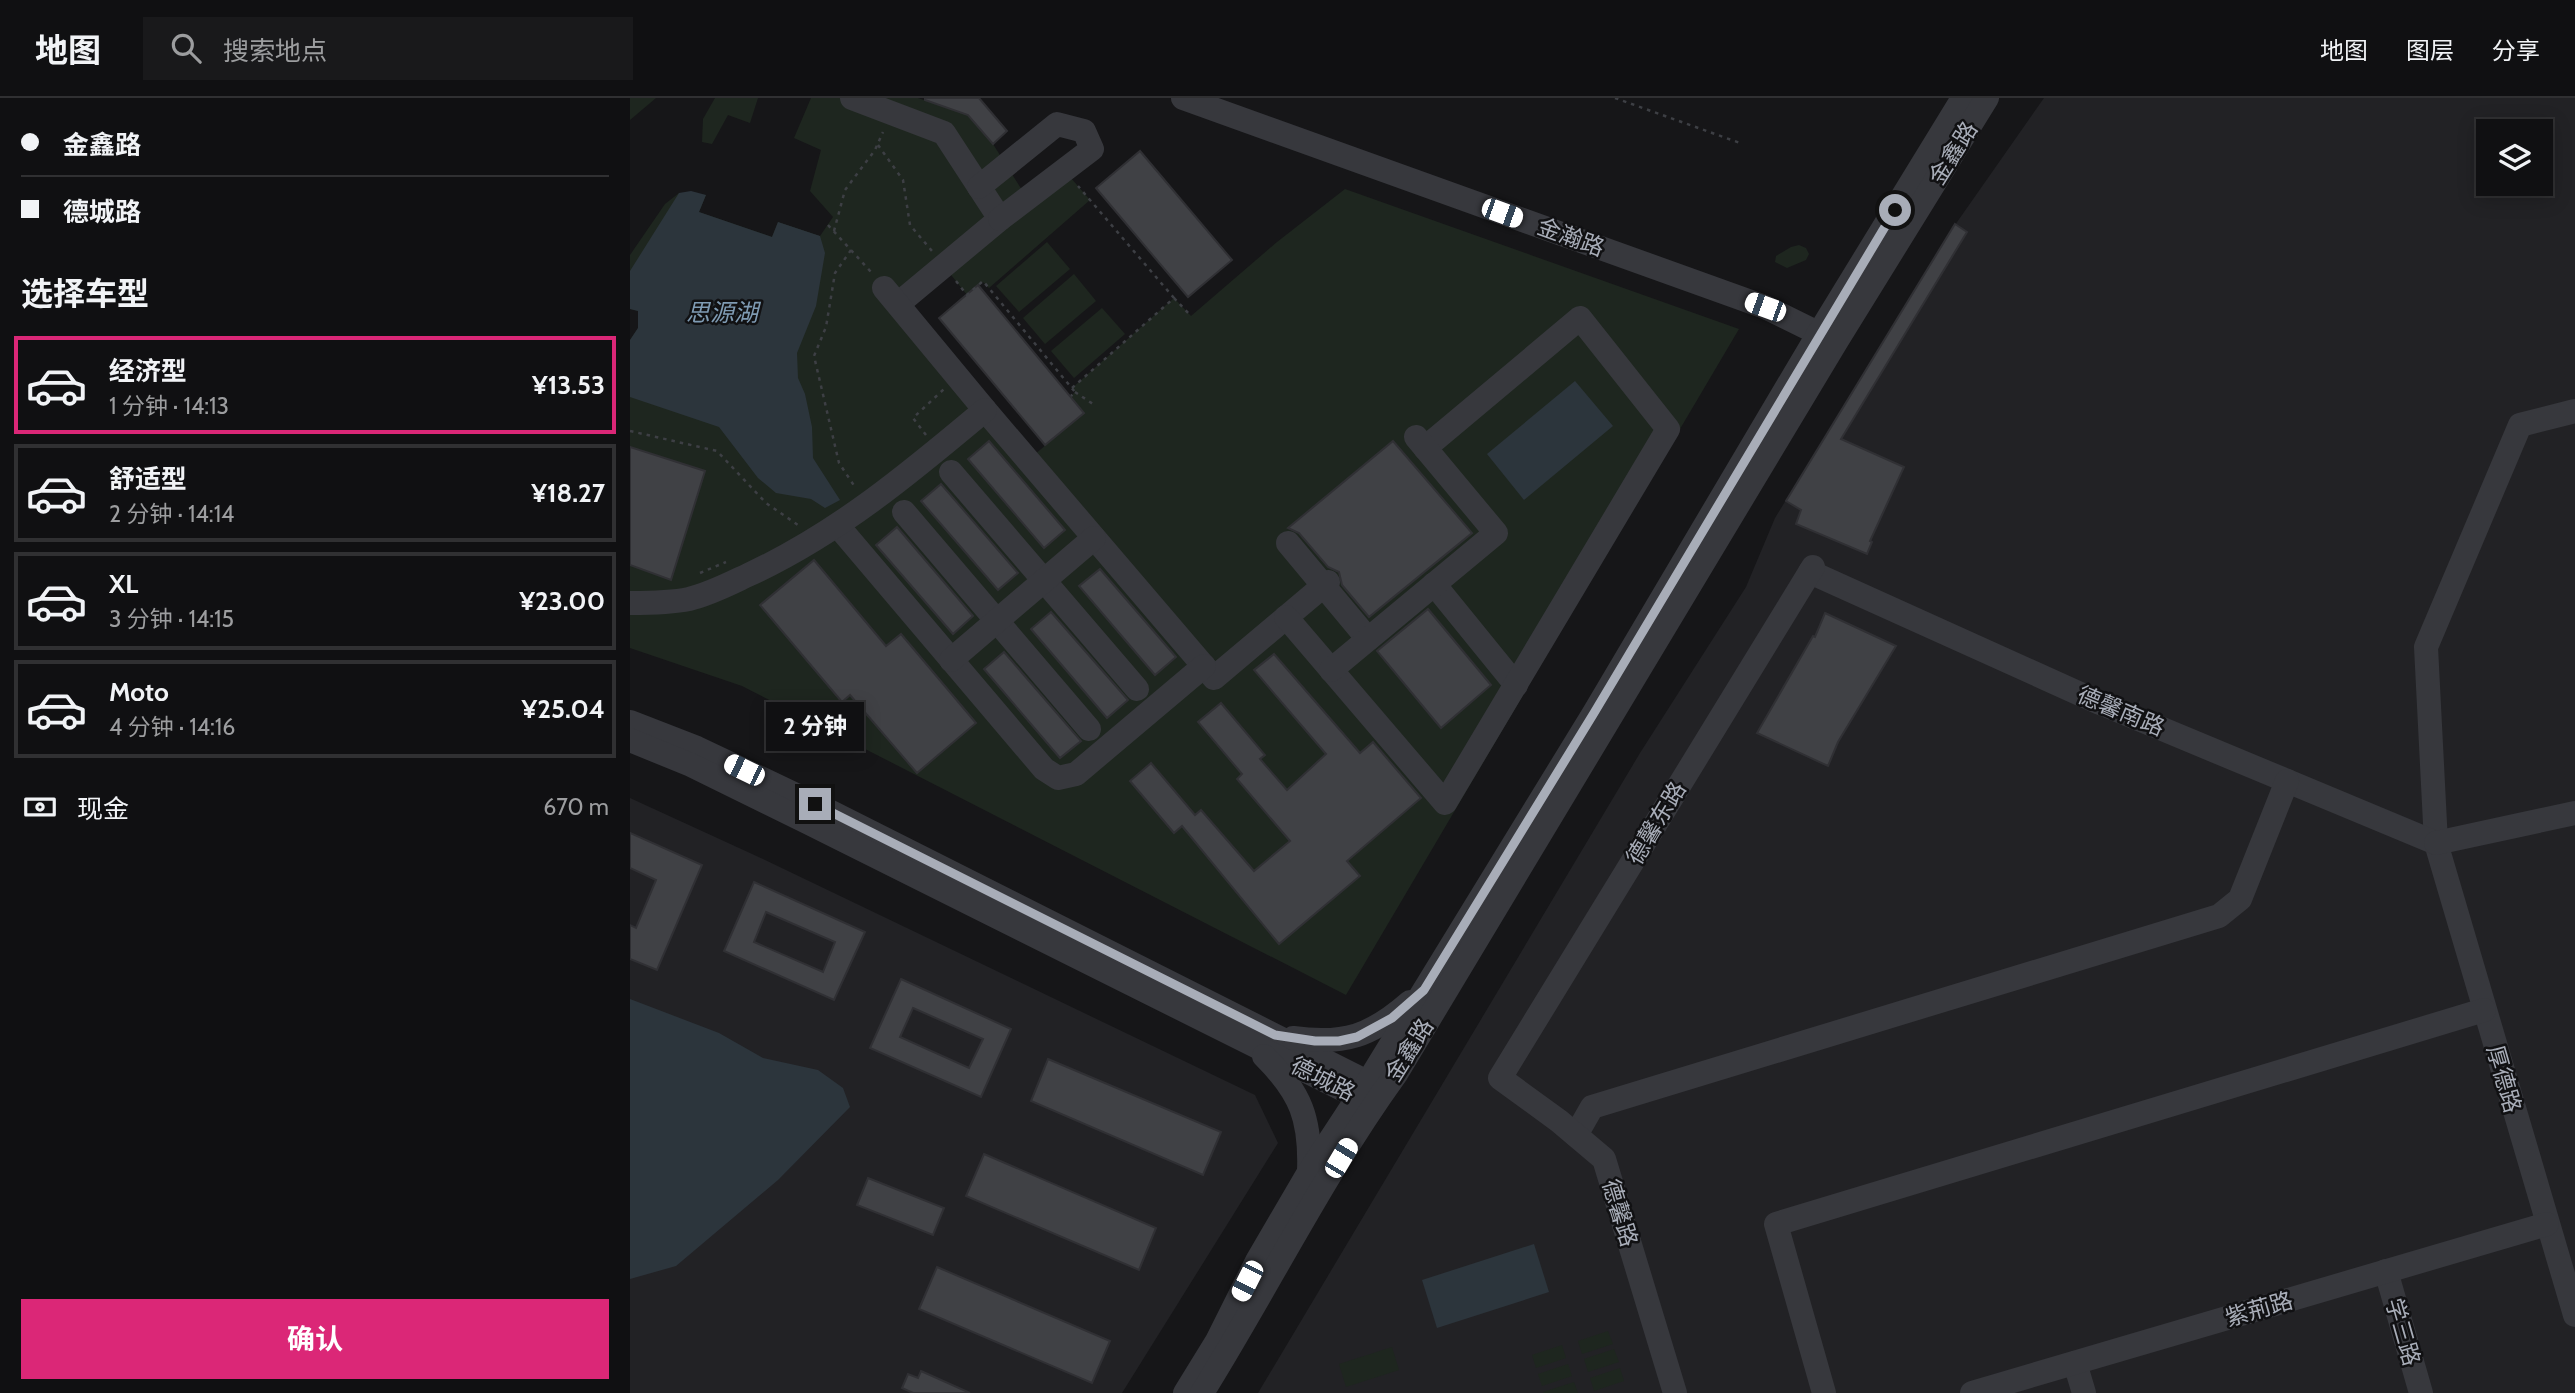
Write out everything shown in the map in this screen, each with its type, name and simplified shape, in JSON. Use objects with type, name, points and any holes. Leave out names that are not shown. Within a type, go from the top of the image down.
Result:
[{"type":"street","points":[[852,98],[944,133],[1000,219]]},
{"type":"street","name":"金瀚路","points":[[1183,98],[1765,307],[1828,337]]},
{"type":"street","name":"金鑫路","points":[[1185,1393],[1217,1341],[1257,1261],[1309,1172],[1371,1094],[1588,757],[1963,98]]},
{"type":"street","name":"金鑫路","points":[[1202,1393],[1239,1334],[1371,1094],[1424,990],[1828,337],[1987,98]]},
{"type":"street","points":[[979,187],[1057,124],[1084,131],[1092,149],[1000,219],[944,266],[891,296],[985,411],[1214,678],[1326,584]]},
{"type":"street","points":[[1286,617],[1331,670],[1445,803],[1668,429],[1580,318],[1420,441],[1496,533],[1331,670]]},
{"type":"street","points":[[630,603],[688,599],[713,591],[792,554],[892,488],[985,411]]},
{"type":"street","name":"厚德路","points":[[2575,411],[2520,425],[2426,648],[2435,843],[2575,1315]]},
{"type":"street","points":[[951,472],[1137,689]]},
{"type":"street","points":[[904,512],[1089,729]]},
{"type":"street","points":[[838,526],[1044,769],[1058,779],[1076,774],[1204,666]]},
{"type":"street","points":[[951,660],[1094,538]]},
{"type":"street","points":[[1288,543],[1326,584],[1368,639]]},
{"type":"street","name":"德馨南路","points":[[1811,570],[2100,703],[2435,843]]},
{"type":"street","name":"德馨东路","points":[[1500,1078],[1811,570]]},
{"type":"street","points":[[1434,584],[1516,685]]},
{"type":"street","name":"德城路","points":[[630,722],[698,748],[815,804],[1371,1094]]},
{"type":"street","name":"德城路","points":[[630,740],[691,765],[1263,1039]]},
{"type":"street","points":[[1576,1135],[1592,1107],[2219,916],[2240,899],[2287,781]]},
{"type":"street","points":[[2435,843],[2575,813]]},
{"type":"street","points":[[1263,1039],[1339,1041],[1357,1037],[1392,1018],[1424,990]]},
{"type":"street","points":[[1824,1393],[1776,1224],[2484,1010]]},
{"type":"street","points":[[1263,1039],[1303,1108],[1310,1152],[1309,1172]]},
{"type":"street","name":"德馨路","points":[[1500,1078],[1604,1159],[1675,1393]]},
{"type":"street","name":"紫荊路","points":[[1972,1393],[2547,1224]]},
{"type":"street","name":"学三路","points":[[2386,1271],[2421,1393]]},
{"type":"street","points":[[2075,1363],[2084,1393]]},
{"type":"path","points":[[1615,98],[1740,143]]},
{"type":"path","points":[[834,231],[845,190],[877,145],[892,113]]},
{"type":"path","points":[[877,145],[903,180],[910,225],[967,295],[983,281],[1075,392],[1096,406]]},
{"type":"path","points":[[1064,170],[1191,316]]},
{"type":"path","points":[[828,225],[891,296]]},
{"type":"path","points":[[851,250],[835,272],[826,327],[814,356],[839,463],[868,505]]},
{"type":"path","points":[[1072,388],[1174,298]]},
{"type":"path","points":[[927,438],[913,418],[944,389]]},
{"type":"path","points":[[1071,396],[1075,392]]},
{"type":"path","points":[[630,431],[717,451],[766,503],[801,527],[792,532]]},
{"type":"path","points":[[692,576],[731,559]]},
{"type":"shaded area","points":[[630,98],[656,98],[630,120]]},
{"type":"shaded area","points":[[715,98],[758,98],[750,123],[728,115],[712,144],[702,142],[703,119]]},
{"type":"shaded area","points":[[811,98],[918,98],[968,115],[993,144],[1027,198],[1064,170],[1090,200],[989,288],[983,282],[967,295],[944,266],[898,304],[1028,460],[1084,413],[1071,396],[1075,392],[1072,388],[1174,298],[1191,316],[1277,242],[1345,189],[1739,329],[1346,995],[742,686],[630,648],[630,340],[638,328],[638,311],[630,309],[630,255],[665,204],[679,193],[706,195],[699,212],[772,237],[778,222],[820,236],[833,217],[810,191],[821,150],[794,138]],"holes":[[[813,560],[886,646],[901,634],[974,724],[917,773],[850,695],[760,605]]]},
{"type":"shaded area","points":[[2044,98],[2575,98],[2575,1393],[1258,1393],[1640,753],[1746,587],[1775,518],[1955,225]]},
{"type":"shaded area","points":[[1047,242],[1070,269],[1019,312],[996,286]]},
{"type":"shaded area","points":[[1799,245],[1806,248],[1809,254],[1806,260],[1787,268],[1775,262],[1776,256]]},
{"type":"shaded area","points":[[1074,274],[1096,301],[1045,344],[1023,318]]},
{"type":"shaded area","points":[[1102,308],[1125,334],[1074,378],[1051,351]]},
{"type":"shaded area","points":[[630,798],[1255,1095],[1278,1143],[1122,1393],[630,1393]]},
{"type":"shaded area","points":[[1608,1331],[1613,1344],[1582,1354],[1578,1341]]},
{"type":"shaded area","points":[[1562,1345],[1566,1358],[1536,1368],[1532,1355]]},
{"type":"shaded area","points":[[1392,1347],[1399,1370],[1346,1387],[1339,1364]]},
{"type":"shaded area","points":[[1614,1349],[1619,1362],[1588,1372],[1584,1359]]},
{"type":"shaded area","points":[[1568,1364],[1572,1376],[1542,1386],[1538,1374]]},
{"type":"shaded area","points":[[1620,1368],[1624,1381],[1594,1391],[1590,1378]]},
{"type":"shaded area","points":[[1574,1382],[1578,1393],[1543,1392]]},
{"type":"water","name":"思源湖","points":[[691,191],[706,195],[699,212],[772,237],[778,222],[820,236],[825,253],[816,306],[797,353],[798,378],[805,394],[812,427],[813,458],[840,500],[825,508],[811,499],[776,493],[758,478],[719,427],[630,397],[630,340],[638,328],[638,311],[630,309],[630,271],[679,193]]},
{"type":"water","points":[[1575,381],[1613,426],[1524,500],[1487,454]]},
{"type":"water","points":[[630,999],[719,1033],[763,1058],[818,1070],[843,1088],[850,1107],[778,1180],[676,1266],[630,1279]]},
{"type":"water","points":[[1534,1244],[1549,1292],[1437,1328],[1422,1280]]},
{"type":"building","points":[[925,98],[979,98],[1007,131],[993,144],[968,115]]},
{"type":"building","points":[[1140,151],[1232,260],[1188,297],[1096,188]]},
{"type":"building","points":[[1955,224],[1967,232],[1841,439],[1904,467],[1870,541],[1872,542],[1867,554],[1796,524],[1801,510],[1786,501]]},
{"type":"building","points":[[978,285],[1084,413],[1045,445],[939,318]]},
{"type":"building","points":[[989,441],[1065,530],[1044,548],[968,459]]},
{"type":"building","points":[[1393,441],[1472,533],[1369,617],[1342,585],[1339,572],[1328,567],[1299,533],[1288,528]]},
{"type":"building","points":[[630,447],[705,471],[671,580],[630,565]]},
{"type":"building","points":[[941,484],[1018,573],[998,590],[921,501]]},
{"type":"building","points":[[897,527],[973,616],[953,634],[876,545]]},
{"type":"building","points":[[814,560],[886,646],[901,634],[976,723],[917,773],[850,695],[842,702],[760,605]]},
{"type":"building","points":[[1100,569],[1176,657],[1155,675],[1079,586]]},
{"type":"building","points":[[1428,609],[1491,685],[1441,728],[1377,651]]},
{"type":"building","points":[[1051,612],[1128,700],[1107,718],[1031,629]]},
{"type":"building","points":[[1825,613],[1896,646],[1838,742],[1828,766],[1757,733],[1813,636],[1815,637]]},
{"type":"building","points":[[1004,652],[1081,741],[1060,758],[984,669]]},
{"type":"building","points":[[1274,654],[1360,753],[1373,742],[1421,798],[1347,861],[1360,876],[1279,944],[1182,826],[1174,833],[1130,781],[1151,763],[1195,815],[1201,810],[1254,871],[1290,841],[1237,779],[1242,774],[1198,722],[1221,703],[1265,755],[1260,759],[1287,790],[1326,754],[1254,670]]},
{"type":"building","points":[[630,833],[702,865],[657,970],[630,959],[630,925],[636,928],[656,880],[630,868]]},
{"type":"building","points":[[754,882],[865,932],[834,1000],[724,951]],"holes":[[[766,912],[835,942],[823,972],[754,942]]]},
{"type":"building","points":[[901,979],[1011,1029],[981,1097],[870,1048]],"holes":[[[913,1008],[983,1039],[969,1068],[900,1037]]]},
{"type":"building","points":[[1048,1059],[1221,1132],[1203,1175],[1031,1101]]},
{"type":"building","points":[[984,1154],[1156,1228],[1139,1270],[966,1196]]},
{"type":"building","points":[[868,1178],[944,1208],[933,1235],[857,1205]]},
{"type":"building","points":[[937,1267],[1110,1341],[1092,1383],[919,1309]]},
{"type":"building","points":[[921,1371],[970,1393],[913,1393],[902,1388],[908,1374],[918,1378]]},
{"type":"route","points":[[815,804],[1275,1035],[1315,1041],[1339,1041],[1357,1037],[1376,1028],[1424,990],[1594,713],[1895,210]]}]
